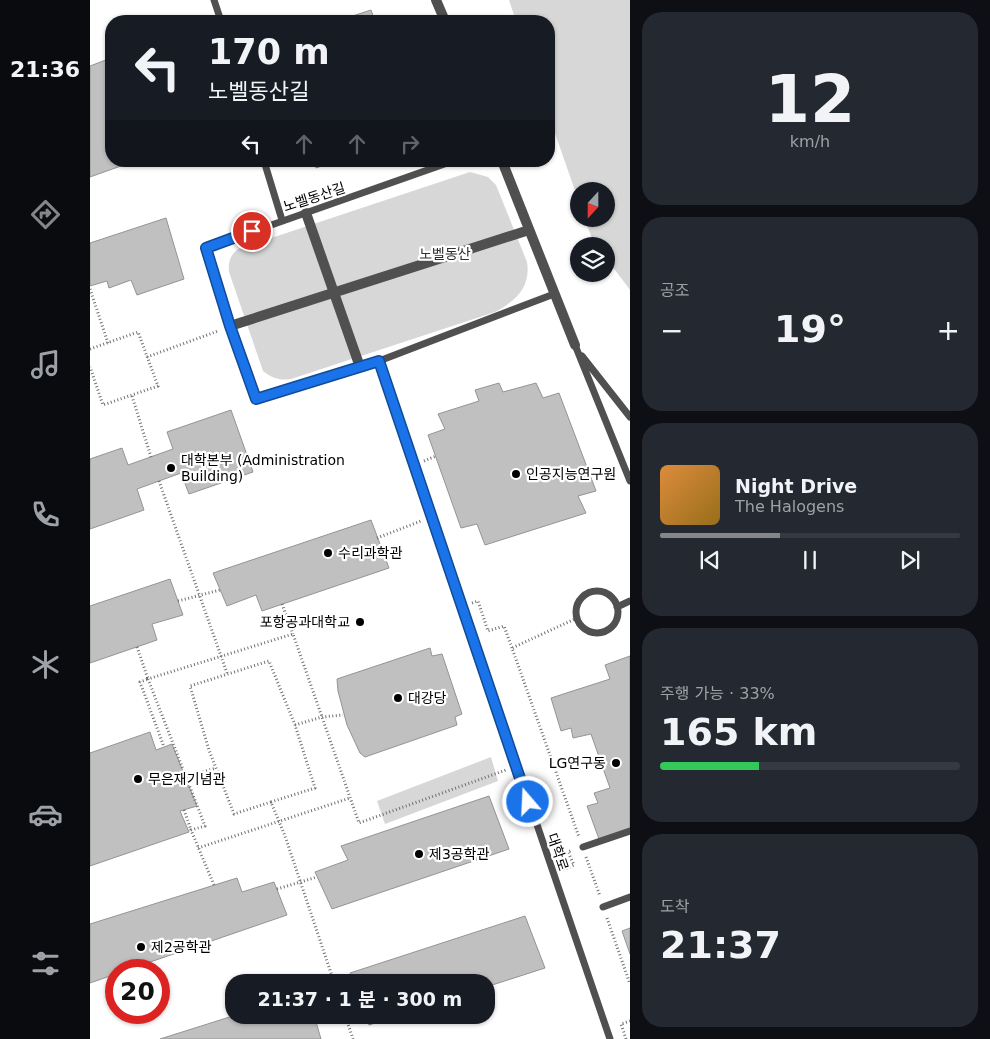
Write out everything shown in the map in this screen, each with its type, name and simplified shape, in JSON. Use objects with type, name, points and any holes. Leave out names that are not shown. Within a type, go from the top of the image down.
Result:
[{"type":"street","points":[[436,0],[442,15]]},
{"type":"street","points":[[504,167],[575,345]]},
{"type":"street","points":[[306,213],[360,367]]},
{"type":"street","points":[[230,326],[529,230]]},
{"type":"lane","points":[[214,0],[218,15]]},
{"type":"lane","points":[[266,167],[282,220]]},
{"type":"lane","name":"노벨동산길","points":[[437,167],[378,190],[282,220],[206,248],[230,326],[256,399],[379,361],[554,294]]},
{"type":"lane","points":[[575,345],[630,417]]},
{"type":"lane","points":[[575,345],[630,482]]},
{"type":"lane","name":"대학로","points":[[379,361],[552,874],[610,1039]]},
{"type":"lane","points":[[591,592],[604,592],[610,596],[617,607],[616,619],[613,625],[603,632],[590,631],[584,628],[577,618],[577,605],[585,595],[591,592]]},
{"type":"lane","points":[[617,607],[630,601]]},
{"type":"lane","points":[[582,847],[630,831]]},
{"type":"lane","points":[[603,907],[630,897]]},
{"type":"path","points":[[90,289],[108,343]]},
{"type":"path","points":[[147,357],[230,326]]},
{"type":"path","points":[[90,349],[138,332],[158,386],[103,405],[92,381],[90,367]]},
{"type":"path","points":[[132,396],[151,457]]},
{"type":"path","points":[[159,481],[227,672]]},
{"type":"path","points":[[377,538],[432,517]]},
{"type":"path","points":[[178,601],[220,590]]},
{"type":"path","points":[[463,607],[478,601],[488,631],[504,626],[582,847],[596,881],[603,907],[630,984]]},
{"type":"path","points":[[282,604],[359,824],[516,767]]},
{"type":"path","points":[[512,648],[577,618]]},
{"type":"path","points":[[164,747],[140,682],[293,634]]},
{"type":"path","points":[[137,646],[205,826],[191,830]]},
{"type":"path","points":[[269,661],[295,724],[315,788],[234,814],[209,750],[190,686],[227,672],[269,661]]},
{"type":"path","points":[[144,695],[154,694]]},
{"type":"path","points":[[295,724],[322,717],[343,715]]},
{"type":"path","points":[[186,777],[216,768]]},
{"type":"path","points":[[198,848],[350,798]]},
{"type":"path","points":[[271,802],[331,974]]},
{"type":"path","points":[[184,810],[214,885]]},
{"type":"path","points":[[552,874],[574,865],[568,852],[582,847]]},
{"type":"path","points":[[277,889],[317,877]]},
{"type":"path","points":[[626,1039],[621,1024],[630,1021]]},
{"type":"path","points":[[348,1024],[354,1039]]},
{"type":"green space","points":[[509,0],[630,0],[630,290],[615,270],[615,237],[592,237],[588,228],[615,228],[615,182],[572,182],[555,133],[555,15],[514,15]]},
{"type":"green space","name":"노벨동산","points":[[470,172],[488,177],[496,185],[527,262],[527,279],[515,298],[495,312],[291,379],[283,380],[276,378],[263,371],[229,272],[231,256],[238,249]]},
{"type":"green space","points":[[491,757],[498,781],[385,824],[377,801]]},
{"type":"building","points":[[371,10],[373,15],[356,15]]},
{"type":"building","points":[[105,60],[105,167],[118,167],[90,177],[90,66]]},
{"type":"building","points":[[166,218],[184,279],[137,295],[131,280],[109,288],[107,281],[90,286],[90,243]]},
{"type":"building","name":"인공지능연구원","points":[[499,383],[503,392],[536,383],[543,398],[559,393],[596,491],[578,496],[586,513],[485,545],[477,524],[461,528],[428,435],[445,429],[438,414],[479,401],[475,390]]},
{"type":"building","name":"대학본부 (Administration Building)","points":[[231,410],[253,472],[189,494],[181,473],[137,489],[144,510],[90,529],[90,459],[122,448],[128,465],[173,449],[167,432]]},
{"type":"building","name":"수리과학관","points":[[371,520],[389,568],[262,611],[256,595],[227,606],[213,573]]},
{"type":"building","points":[[170,579],[183,615],[152,624],[157,640],[90,663],[90,606]]},
{"type":"building","name":"대강당","points":[[430,648],[432,656],[442,654],[462,714],[455,717],[457,725],[365,757],[360,753],[347,725],[338,691],[337,679]]},
{"type":"building","name":"LG연구동","points":[[630,656],[630,829],[599,839],[587,806],[598,803],[594,793],[610,788],[591,734],[573,738],[571,728],[561,731],[551,698],[610,679],[605,665]]},
{"type":"building","name":"무은재기념관","points":[[150,732],[156,750],[172,744],[197,806],[180,811],[189,832],[90,866],[90,753]]},
{"type":"building","name":"제3공학관","points":[[489,796],[509,849],[332,909],[315,872],[348,860],[341,846]]},
{"type":"building","name":"제2공학관","points":[[237,878],[242,892],[274,882],[287,915],[159,959],[105,959],[105,978],[90,983],[90,924]]},
{"type":"building","points":[[525,916],[545,968],[495,984],[495,974],[350,973]]},
{"type":"building","points":[[630,928],[630,954],[622,931]]},
{"type":"building","points":[[225,1018],[225,1024],[317,1024],[321,1039],[160,1039]]},
{"type":"place","name":"대학본부 (Administration Building)","points":[[171,468]]},
{"type":"place","name":"인공지능연구원","points":[[516,474]]},
{"type":"place","name":"수리과학관","points":[[328,553]]},
{"type":"place","name":"포항공과대학교","points":[[360,622]]},
{"type":"place","name":"대강당","points":[[398,698]]},
{"type":"place","name":"LG연구동","points":[[616,763]]},
{"type":"place","name":"무은재기념관","points":[[138,779]]},
{"type":"place","name":"제3공학관","points":[[419,854]]},
{"type":"place","name":"제2공학관","points":[[141,947]]},
{"type":"route","points":[[252,231],[206,248],[230,326],[256,399],[379,361],[528,802]]}]
